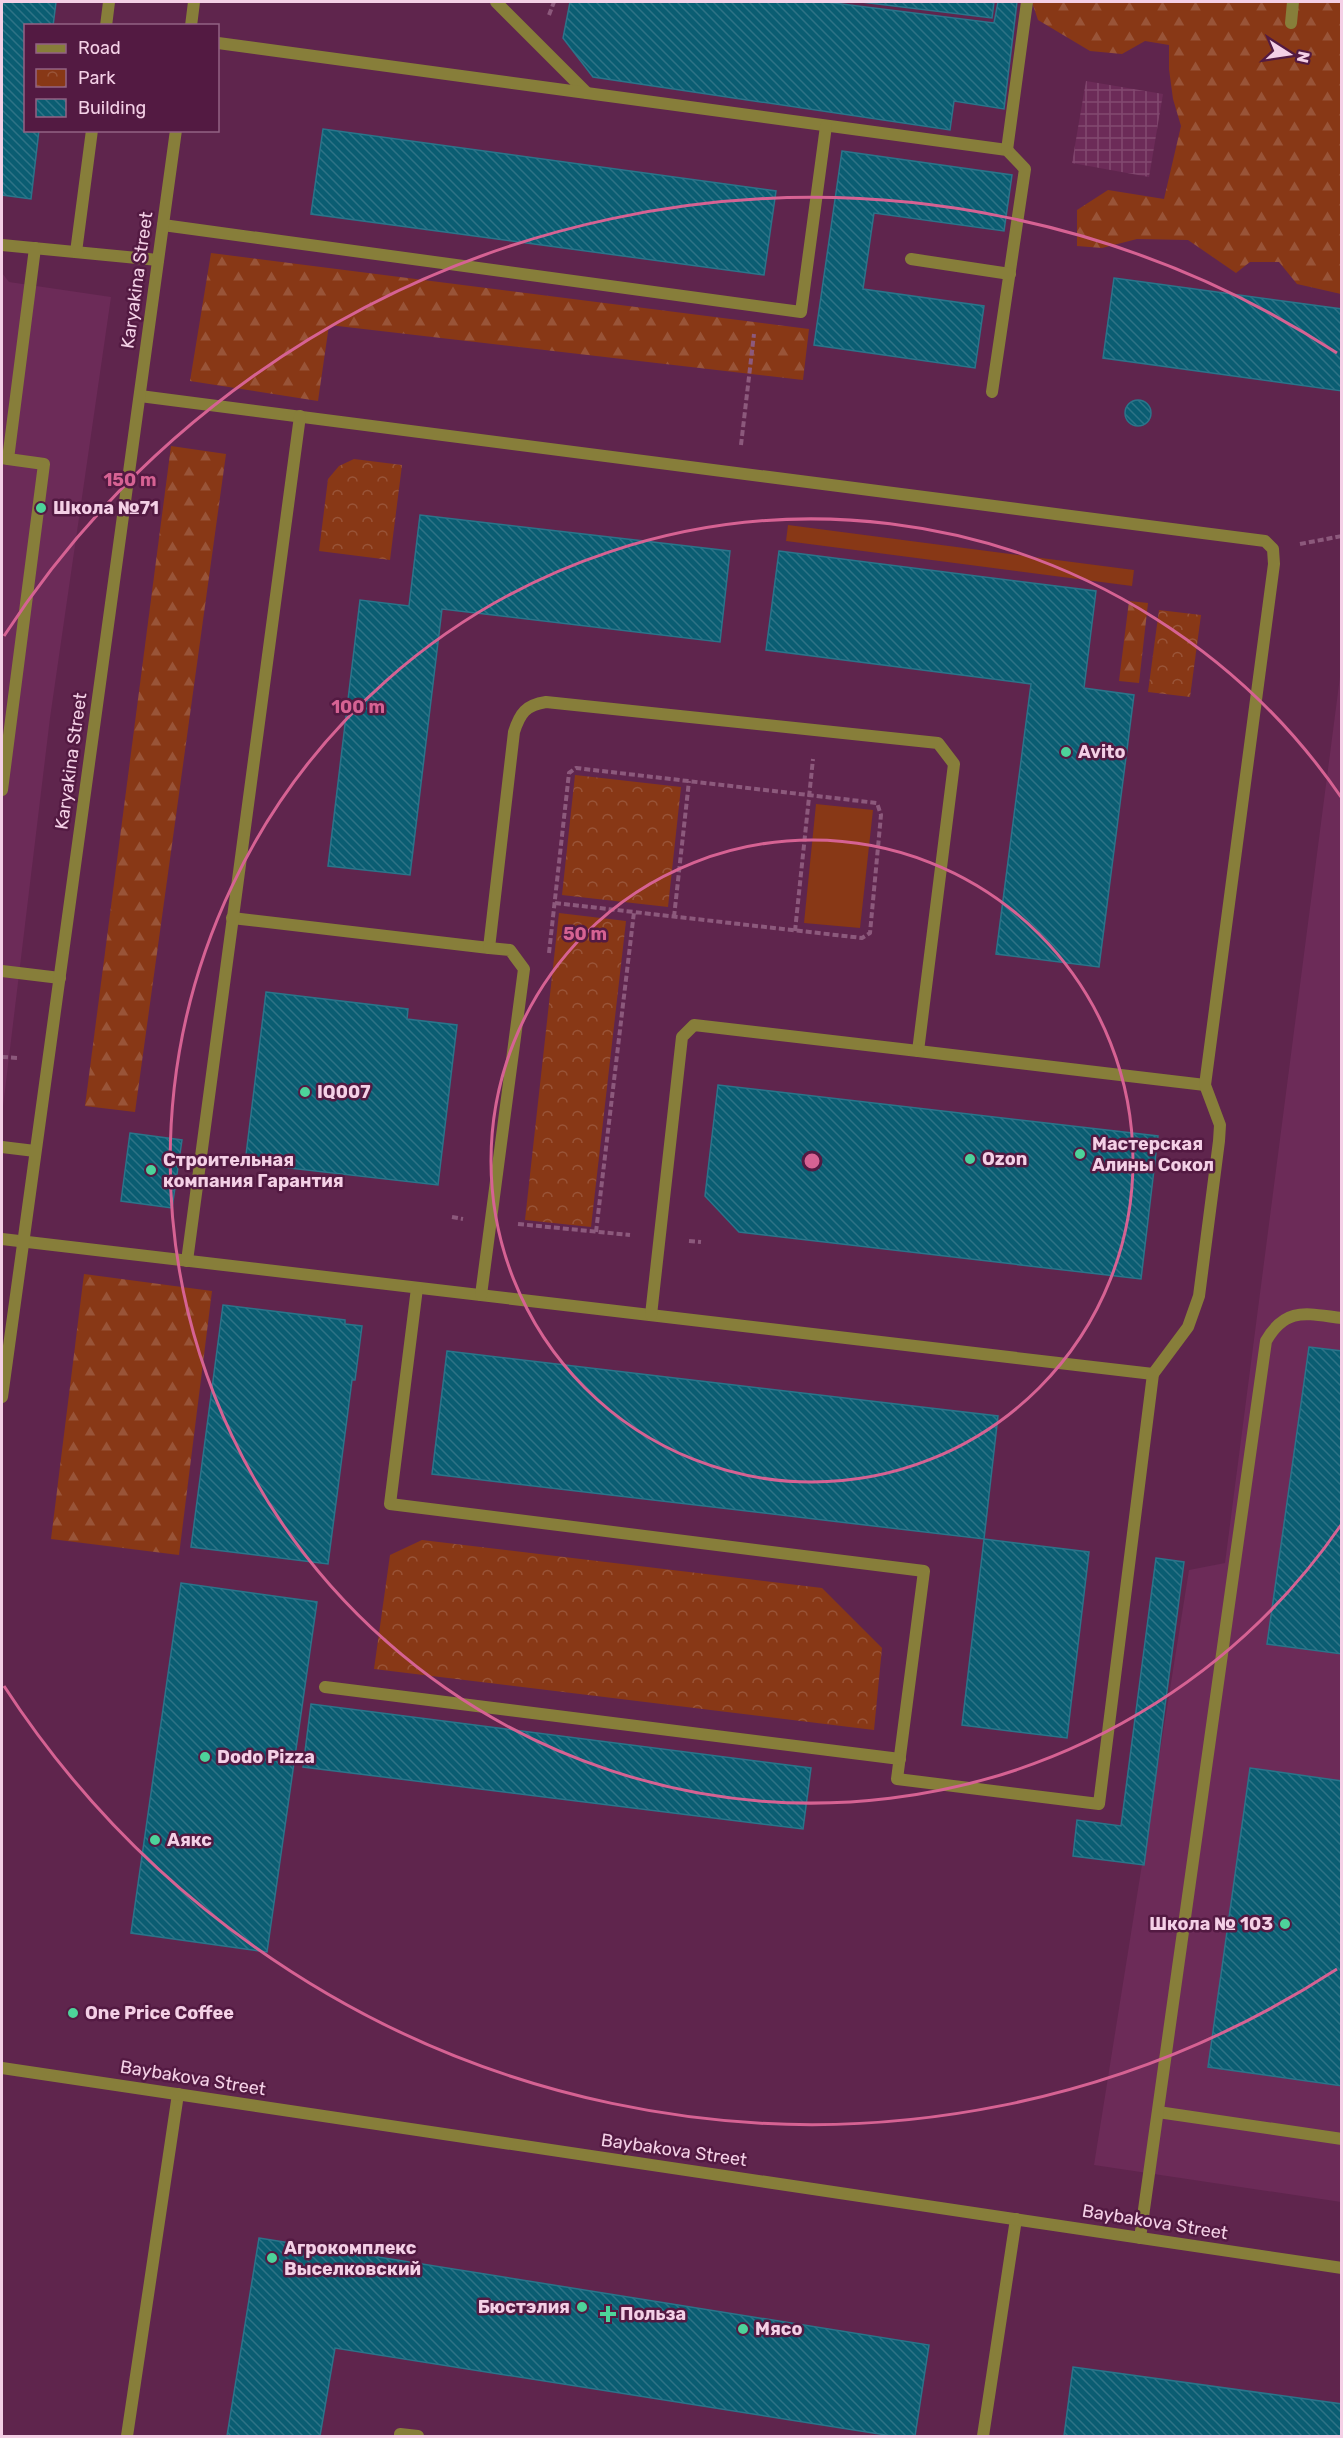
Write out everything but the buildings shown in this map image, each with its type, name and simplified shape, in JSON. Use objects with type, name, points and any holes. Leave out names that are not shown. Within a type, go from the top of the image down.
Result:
[{"type":"street","points":[[106,24],[109,2]]},
{"type":"street","points":[[191,24],[194,2]]},
{"type":"street","points":[[496,2],[587,93]]},
{"type":"street","points":[[1007,150],[1027,2]]},
{"type":"street","points":[[1291,23],[1293,2]]},
{"type":"street","points":[[219,43],[1007,150],[1025,169],[992,392]]},
{"type":"street","points":[[163,225],[801,312],[826,126]]},
{"type":"street","points":[[76,252],[92,132]]},
{"type":"street","name":"Karyakina Street","points":[[2,1397],[176,132]]},
{"type":"street","points":[[2,245],[158,260]]},
{"type":"street","points":[[2,790],[44,464],[5,459],[35,248]]},
{"type":"street","points":[[911,259],[1010,274]]},
{"type":"street","points":[[140,396],[1254,538],[1265,541],[1273,549],[1274,564],[1205,1085],[1220,1125],[1220,1141],[1199,1296],[1188,1327],[1153,1374],[1099,1804],[897,1779],[924,1570],[390,1504],[417,1288]]},
{"type":"street","points":[[187,1261],[300,416]]},
{"type":"street","points":[[489,948],[514,732],[520,714],[533,704],[546,702],[938,743],[954,764],[918,1052]]},
{"type":"street","points":[[232,918],[510,950],[524,969],[482,1295]]},
{"type":"street","points":[[2,971],[60,978]]},
{"type":"street","points":[[651,1315],[682,1037],[694,1025],[1205,1085]]},
{"type":"street","points":[[2,1148],[35,1151]]},
{"type":"street","points":[[2,1239],[1153,1374]]},
{"type":"street","points":[[1140,2238],[1266,1341],[1275,1324],[1288,1317],[1305,1313],[1341,1318]]},
{"type":"street","points":[[325,1687],[900,1759]]},
{"type":"street","name":"Baybakova Street","points":[[2,2068],[1341,2268]]},
{"type":"street","points":[[127,2436],[178,2094]]},
{"type":"street","points":[[1158,2112],[1341,2139]]},
{"type":"street","points":[[984,2436],[1016,2219]]},
{"type":"street","points":[[400,2436],[400,2434],[418,2436]]},
{"type":"path","points":[[738,472],[758,306]]},
{"type":"path","points":[[1273,549],[1341,536]]},
{"type":"path","points":[[795,931],[816,730]]},
{"type":"path","points":[[548,963],[569,774],[576,768],[877,803],[882,814],[870,933],[862,938],[555,903]]},
{"type":"path","points":[[674,917],[689,782]]},
{"type":"path","points":[[596,1232],[634,912]]},
{"type":"path","points":[[2,1056],[26,1058]]},
{"type":"path","points":[[518,1224],[519,1212]]},
{"type":"path","points":[[452,1217],[701,1242]]},
{"type":"shaded area","points":[[1086,81],[1163,94],[1149,177],[1072,163]]},
{"type":"shaded area","name":"Школа №71","points":[[2,273],[9,282],[111,297],[50,718],[2,1115]]},
{"type":"shaded area","points":[[1341,669],[1341,2202],[1094,2165],[1189,1570],[1225,1563]]},
{"type":"green space","points":[[1032,2],[1341,2],[1341,294],[1297,284],[1279,262],[1250,262],[1236,273],[1188,240],[1137,239],[1102,248],[1077,246],[1077,210],[1108,190],[1164,199],[1181,126],[1173,99],[1169,45],[1145,41],[1122,54],[1090,51],[1038,20]]},
{"type":"green space","points":[[211,253],[809,329],[803,380],[329,325],[318,401],[190,381]]},
{"type":"green space","points":[[171,446],[226,454],[135,1112],[85,1106]]},
{"type":"green space","points":[[354,459],[402,465],[390,560],[319,551],[328,479],[339,466]]},
{"type":"green space","points":[[788,525],[1134,570],[1132,586],[786,541]]},
{"type":"green space","points":[[1129,601],[1148,603],[1139,683],[1119,681]]},
{"type":"green space","points":[[1159,610],[1201,615],[1190,697],[1148,692]]},
{"type":"green space","points":[[575,775],[681,787],[668,907],[562,895]]},
{"type":"green space","points":[[816,804],[873,810],[860,928],[804,923]]},
{"type":"green space","points":[[559,913],[626,921],[591,1227],[525,1220]]},
{"type":"green space","points":[[84,1274],[212,1291],[179,1555],[51,1539]]},
{"type":"green space","points":[[422,1540],[822,1588],[882,1648],[874,1730],[374,1669],[390,1555]]},
{"type":"place","name":"Школа №71","points":[[41,508]]},
{"type":"place","name":"Avito","points":[[1066,752]]},
{"type":"place","name":"IQ007","points":[[305,1092]]},
{"type":"place","name":"Мастерская Алины Сокол","points":[[1080,1154]]},
{"type":"place","name":"Ozon","points":[[970,1159]]},
{"type":"place","name":"Строительная компания Гарантия","points":[[151,1170]]},
{"type":"place","name":"Dodo Pizza","points":[[205,1757]]},
{"type":"place","name":"Аякс","points":[[155,1840]]},
{"type":"place","name":"Школа № 103","points":[[1285,1924]]},
{"type":"place","name":"One Price Coffee","points":[[73,2013]]},
{"type":"place","name":"Агрокомплекс Выселковский","points":[[272,2258]]},
{"type":"place","name":"Бюстэлия","points":[[582,2307]]},
{"type":"place","name":"Польза","points":[[608,2314]]},
{"type":"place","name":"Мясо","points":[[743,2329]]}]
